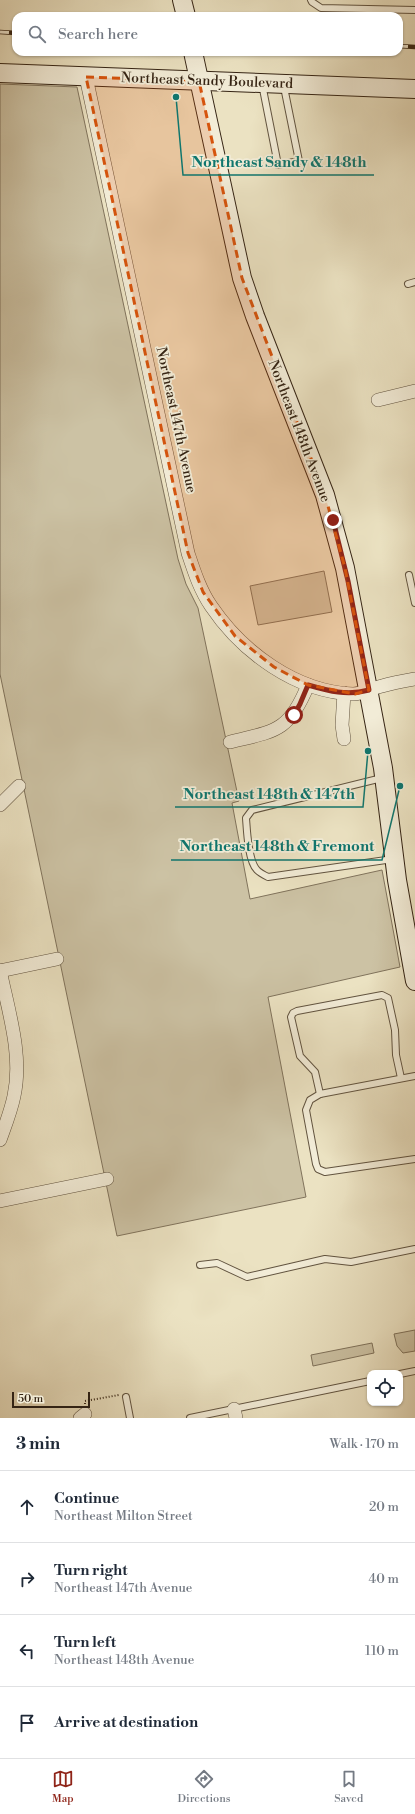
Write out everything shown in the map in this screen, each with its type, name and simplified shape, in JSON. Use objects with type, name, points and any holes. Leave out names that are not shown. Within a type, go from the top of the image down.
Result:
[{"type":"main road","points":[[182,0],[185,12]]},
{"type":"main road","name":"Northeast 148th Avenue","points":[[194,56],[242,278],[255,316],[316,471],[333,520],[348,581],[384,778],[394,859],[414,974]]},
{"type":"main road","name":"Northeast Sandy Boulevard","points":[[0,73],[415,89]]},
{"type":"street","name":"Northeast 147th Avenue","points":[[86,77],[188,553],[195,574],[210,605],[235,636],[274,667],[308,685],[355,694],[415,679]]},
{"type":"street","points":[[378,400],[415,391]]},
{"type":"street","points":[[230,742],[270,733],[285,724],[300,704],[308,685]]},
{"type":"street","points":[[344,693],[342,725],[344,739]]},
{"type":"street","points":[[3,797],[19,786]]},
{"type":"street","points":[[0,1140],[14,1096],[17,1073],[15,1048],[0,971],[57,959]]},
{"type":"street","points":[[0,1202],[107,1179]]},
{"type":"lane","points":[[311,0],[321,8],[415,10]]},
{"type":"lane","points":[[261,83],[278,165],[299,161],[283,84]]},
{"type":"lane","points":[[408,284],[415,282]]},
{"type":"lane","points":[[409,575],[415,603]]},
{"type":"lane","points":[[384,778],[252,810],[246,818],[249,844],[251,858],[256,869],[268,877],[394,859]]},
{"type":"lane","points":[[320,1094],[315,1072],[300,1056],[291,1017],[297,1010],[382,995],[386,996],[388,998],[395,1030],[396,1055],[401,1078]]},
{"type":"lane","points":[[415,1076],[320,1094],[310,1100],[306,1110],[316,1164],[321,1171],[325,1172],[415,1159]]},
{"type":"lane","points":[[200,1265],[217,1263],[247,1277],[325,1259],[351,1262],[415,1249]]},
{"type":"lane","points":[[403,1373],[415,1371]]},
{"type":"lane","points":[[190,1418],[235,1413],[367,1382]]},
{"type":"lane","points":[[126,1397],[130,1418]]},
{"type":"path","points":[[83,1416],[87,1411],[85,1401],[124,1394],[126,1397]]},
{"type":"highlighted area","points":[[86,77],[199,81],[242,278],[325,495],[345,568],[369,690],[355,694],[308,685],[274,667],[235,636],[203,592],[188,553]]},
{"type":"shaded area","points":[[0,84],[77,87],[178,559],[186,584],[198,608],[239,801],[232,803],[250,899],[382,870],[400,967],[268,997],[306,1197],[117,1236],[0,674]]},
{"type":"shaded area","points":[[324,571],[332,612],[258,625],[250,586]]},
{"type":"shaded area","points":[[415,1330],[415,1351],[403,1353],[397,1346],[394,1334]]},
{"type":"shaded area","points":[[372,1343],[374,1353],[313,1366],[311,1355]]},
{"type":"railway","points":[[0,32],[12,33]]},
{"type":"railway","points":[[403,46],[415,47]]},
{"type":"place","name":"Northeast Sandy & 148th","points":[[176,97]]},
{"type":"place","name":"Northeast 148th & 147th","points":[[368,751]]},
{"type":"place","name":"Northeast 148th & Fremont","points":[[400,786]]},
{"type":"route","points":[[294,715],[308,685],[327,690],[355,694],[369,690],[348,581],[333,520]]}]
